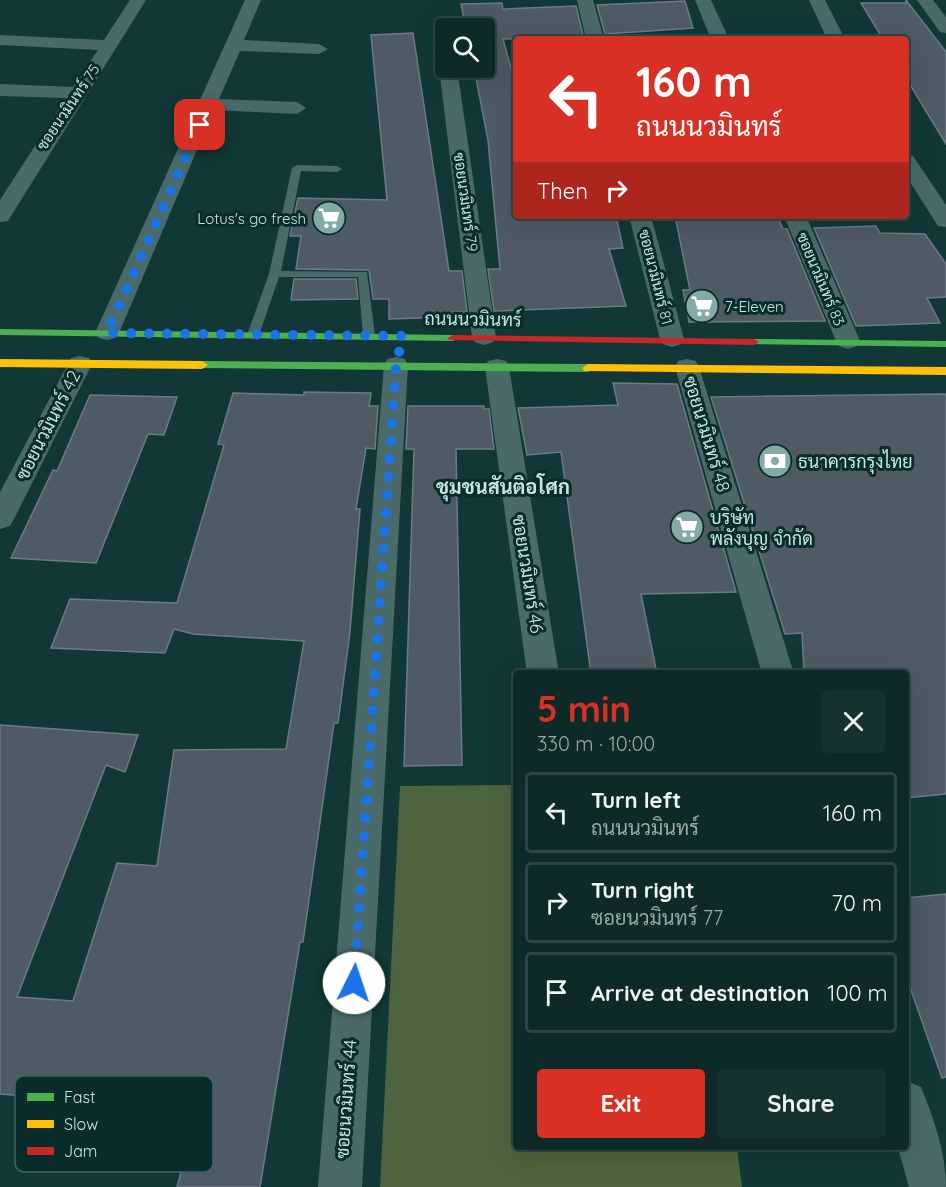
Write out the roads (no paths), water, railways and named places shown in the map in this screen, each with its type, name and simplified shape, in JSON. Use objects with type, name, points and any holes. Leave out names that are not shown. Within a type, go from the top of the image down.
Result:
[{"type":"main road","name":"ถนนนวมินทร์","points":[[0,332],[369,336],[400,351],[497,367],[946,371]]},
{"type":"main road","name":"ถนนนวมินทร์","points":[[0,363],[80,363],[400,351],[484,337],[946,344]]},
{"type":"street","name":"ซอยนวมินทร์ 75","points":[[0,216],[138,0]]},
{"type":"street","points":[[107,333],[254,0]]},
{"type":"street","points":[[585,0],[594,36]]},
{"type":"street","points":[[703,0],[719,36]]},
{"type":"street","points":[[817,0],[835,36]]},
{"type":"street","points":[[925,0],[946,28]]},
{"type":"street","points":[[0,40],[110,45]]},
{"type":"street","points":[[233,45],[319,49]]},
{"type":"street","name":"ซอยนวมินทร์ 79","points":[[449,78],[484,337]]},
{"type":"street","points":[[0,90],[78,93]]},
{"type":"street","points":[[209,104],[297,108]]},
{"type":"street","points":[[909,164],[946,220]]},
{"type":"street","points":[[5,170],[26,172]]},
{"type":"street","name":"ซอยนวมินทร์ 81","points":[[641,219],[672,339]]},
{"type":"street","name":"ซอยนวมินทร์ 83","points":[[796,219],[848,341]]},
{"type":"street","name":"ซอยนวมินทร์ 44","points":[[340,1187],[400,351]]},
{"type":"street","name":"ซอยนวมินทร์ 42","points":[[0,519],[80,363]]},
{"type":"street","name":"ซอยนวมินทร์ 46","points":[[497,367],[542,670]]},
{"type":"street","name":"ซอยนวมินทร์ 48","points":[[687,368],[777,670]]},
{"type":"street","points":[[909,1112],[931,1187]]},
{"type":"lane","points":[[253,335],[275,274],[297,168],[337,169]]},
{"type":"lane","points":[[275,274],[363,274],[369,336]]},
{"type":"place","name":"Lotus's go fresh","points":[[329,218]]},
{"type":"place","name":"7-Eleven","points":[[702,306]]},
{"type":"place","name":"ธนาคารกรุงไทย","points":[[775,461]]},
{"type":"place","name":"บริษัท พลังบุญ จำกัด","points":[[687,527]]},
{"type":"district","name":"ชุมชนสันติอโศก","points":[[503,486]]}]
